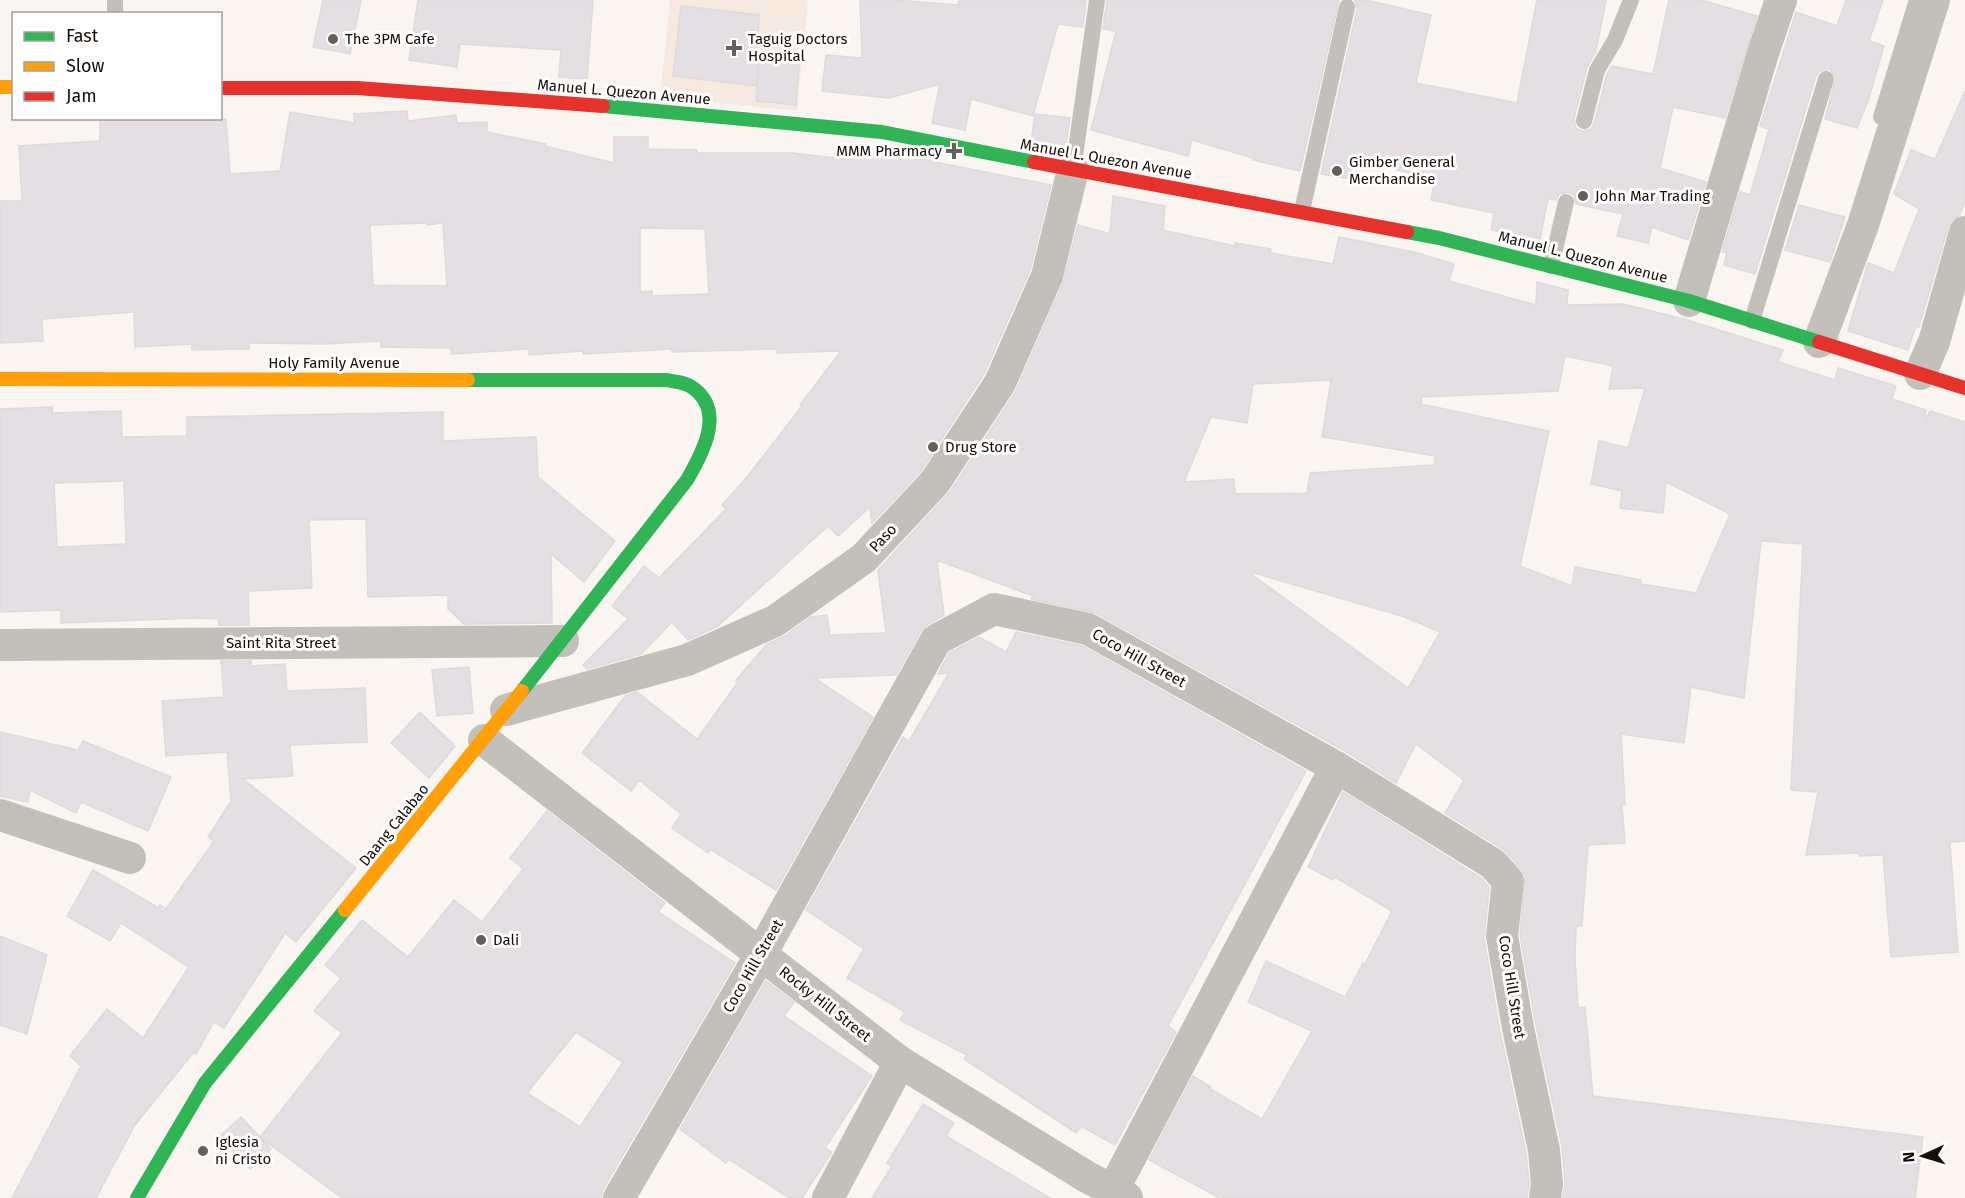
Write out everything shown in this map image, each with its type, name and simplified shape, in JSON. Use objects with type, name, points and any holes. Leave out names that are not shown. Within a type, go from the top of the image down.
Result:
[{"type":"main road","name":"Manuel L. Quezon Avenue","points":[[222,88],[357,88],[618,107],[882,132],[1439,238],[1689,301],[1965,388]]},
{"type":"main road","name":"Holy Family Avenue","points":[[0,379],[667,380],[688,384],[703,396],[708,411],[710,430],[704,450],[687,480]]},
{"type":"main road","name":"Daang Calabao","points":[[137,1198],[205,1083],[484,740],[687,480]]},
{"type":"street","points":[[1689,301],[1781,0]]},
{"type":"street","points":[[1819,342],[1863,225],[1925,1]]},
{"type":"street","name":"Paso","points":[[506,710],[697,655],[775,621],[864,558],[935,482],[1000,383],[1047,276],[1073,170]]},
{"type":"street","points":[[1920,374],[1934,342],[1965,232]]},
{"type":"street","name":"Coco Hill Street","points":[[619,1198],[761,954],[936,640],[994,609],[1088,629],[1336,767],[1493,864],[1508,881],[1502,936],[1518,1028],[1544,1150],[1545,1198]]},
{"type":"street","name":"Saint Rita Street","points":[[0,645],[562,641]]},
{"type":"street","name":"Rocky Hill Street","points":[[484,740],[900,1062],[1100,1191]]},
{"type":"street","points":[[1100,1191],[1336,767]]},
{"type":"street","points":[[0,816],[130,858]]},
{"type":"street","points":[[828,1198],[900,1062]]},
{"type":"lane","points":[[1073,170],[1097,0]]},
{"type":"lane","points":[[1584,121],[1597,70],[1615,40],[1631,0]]},
{"type":"lane","points":[[1302,211],[1347,7]]},
{"type":"lane","points":[[1752,321],[1826,80]]},
{"type":"lane","points":[[1551,266],[1566,202]]},
{"type":"shaded area","name":"Taguig Doctors Hospital","points":[[670,0],[808,0],[797,111],[660,97]]},
{"type":"building","points":[[323,0],[361,0],[350,54],[313,47]]},
{"type":"building","points":[[418,0],[593,0],[587,79],[559,77],[561,50],[460,44],[457,67],[409,60]]},
{"type":"building","points":[[860,0],[958,5],[959,0],[1086,0],[1083,27],[1058,24],[1033,116],[971,99],[965,130],[932,123],[940,84],[889,98],[822,91],[826,55],[862,58]]},
{"type":"building","points":[[1107,0],[1339,0],[1300,171],[1253,160],[1253,158],[1192,140],[1188,156],[1091,130],[1116,31],[1103,29]]},
{"type":"building","points":[[1355,0],[1366,0],[1431,15],[1416,83],[1517,103],[1537,0],[1606,0],[1596,51],[1587,67],[1574,118],[1576,128],[1582,131],[1591,129],[1594,124],[1607,74],[1612,66],[1653,74],[1669,0],[1701,0],[1757,16],[1725,118],[1673,107],[1660,168],[1706,182],[1688,240],[1652,227],[1648,243],[1617,236],[1623,214],[1576,204],[1574,195],[1568,192],[1559,194],[1556,200],[1548,199],[1540,239],[1491,230],[1494,213],[1431,200],[1435,180],[1353,158],[1350,179],[1321,174],[1357,9]]},
{"type":"building","points":[[1846,0],[1883,0],[1869,41],[1884,46],[1869,98],[1857,128],[1825,119],[1836,77],[1830,69],[1819,71],[1755,274],[1724,265],[1727,253],[1722,252],[1740,192],[1750,195],[1769,129],[1760,126],[1796,12],[1837,26]]},
{"type":"building","points":[[681,6],[759,15],[757,86],[673,76]]},
{"type":"building","points":[[759,61],[799,64],[796,105],[756,101]]},
{"type":"building","points":[[1965,91],[1965,202],[1960,215],[1952,220],[1948,227],[1919,327],[1916,326],[1908,350],[1848,331],[1868,263],[1894,273],[1919,209],[1894,194],[1911,150],[1935,159]]},
{"type":"building","points":[[407,111],[408,121],[456,115],[457,123],[487,122],[487,132],[546,144],[545,146],[614,163],[614,137],[648,137],[648,149],[697,150],[697,153],[794,153],[851,160],[851,153],[895,154],[1051,185],[1030,270],[984,374],[921,471],[872,523],[870,507],[838,536],[828,526],[718,626],[688,640],[672,622],[641,654],[587,669],[583,665],[628,619],[612,606],[644,566],[659,578],[726,509],[722,505],[747,477],[802,406],[800,405],[841,351],[777,353],[777,349],[672,352],[672,349],[529,355],[529,349],[452,354],[451,348],[381,347],[381,341],[324,344],[249,343],[249,349],[192,350],[192,344],[135,347],[134,312],[42,319],[43,341],[0,343],[0,201],[22,201],[19,146],[100,141],[100,120],[226,119],[230,174],[280,171],[290,112],[354,123],[354,114]],"holes":[[[426,223],[427,225],[443,223],[447,286],[373,285],[370,225]],[[640,228],[705,229],[709,294],[652,296],[652,291],[640,292]]]},
{"type":"building","points":[[1035,114],[1070,118],[1065,150],[1031,143]]},
{"type":"building","points":[[1113,196],[1165,206],[1163,230],[1235,246],[1235,243],[1271,249],[1270,253],[1333,264],[1339,237],[1418,253],[1454,264],[1449,281],[1536,305],[1537,282],[1568,290],[1567,305],[1623,304],[1684,319],[1783,350],[1778,362],[1835,380],[1838,368],[1896,386],[1892,399],[1926,410],[1925,422],[1930,411],[1965,422],[1965,841],[1950,842],[1958,952],[1891,957],[1883,855],[1859,856],[1859,853],[1806,855],[1818,792],[1791,790],[1803,544],[1761,541],[1744,698],[1691,687],[1684,743],[1621,734],[1625,843],[1588,845],[1582,926],[1576,926],[1575,960],[1578,1008],[1585,1007],[1593,1096],[1923,1137],[1915,1198],[1563,1198],[1565,1182],[1562,1146],[1536,1025],[1520,935],[1525,876],[1503,849],[1445,813],[1464,780],[1416,744],[1396,783],[1345,751],[1096,613],[1031,599],[1033,596],[937,560],[944,615],[921,631],[896,675],[814,678],[873,717],[776,890],[710,849],[708,853],[672,828],[681,814],[639,780],[631,791],[582,753],[625,696],[637,692],[697,739],[738,682],[736,680],[767,644],[785,636],[811,617],[827,615],[830,635],[886,633],[878,570],[950,492],[1015,393],[1063,283],[1078,225],[1110,234]],"holes":[[[1565,356],[1613,366],[1609,389],[1645,388],[1628,448],[1599,441],[1591,484],[1622,491],[1620,508],[1663,513],[1666,482],[1730,514],[1696,593],[1641,584],[1641,580],[1575,567],[1572,586],[1520,566],[1549,431],[1421,404],[1422,397],[1558,391]],[[1331,380],[1322,437],[1435,456],[1435,465],[1310,473],[1307,493],[1235,494],[1234,479],[1184,482],[1211,417],[1247,423],[1253,384]],[[1247,571],[1405,617],[1440,632],[1408,688]]]},
{"type":"building","points":[[1799,205],[1845,217],[1830,262],[1785,250]]},
{"type":"building","points":[[52,407],[52,413],[121,411],[122,437],[187,436],[187,417],[443,412],[443,441],[536,437],[538,477],[615,541],[584,582],[551,554],[552,623],[464,624],[448,609],[448,595],[368,597],[366,519],[309,520],[312,588],[248,591],[249,625],[219,625],[218,619],[197,618],[61,623],[61,610],[0,612],[0,409]],"holes":[[[124,481],[126,544],[57,547],[54,483]]]},
{"type":"building","points":[[1016,632],[1082,646],[1306,771],[1168,1026],[1176,1032],[1115,1145],[1081,1126],[1076,1133],[964,1059],[967,1055],[900,1020],[905,1012],[847,978],[864,949],[806,910],[903,737],[909,741],[949,673],[938,674],[949,653],[979,637],[1006,652]]},
{"type":"building","points":[[221,661],[251,661],[251,666],[285,664],[287,691],[365,688],[367,742],[290,745],[293,776],[243,779],[356,868],[296,942],[285,933],[224,1028],[214,1022],[196,1054],[193,1053],[135,1125],[96,1198],[12,1198],[81,1066],[70,1056],[107,1009],[143,1038],[189,967],[121,923],[110,941],[67,916],[93,870],[159,908],[160,905],[166,909],[214,841],[208,837],[231,801],[227,752],[166,756],[162,701],[224,697]]},
{"type":"building","points":[[469,667],[473,713],[437,716],[432,670]]},
{"type":"building","points":[[420,712],[455,746],[429,778],[391,743]]},
{"type":"building","points":[[0,732],[78,750],[83,741],[171,777],[148,831],[81,802],[76,813],[30,790],[28,802],[0,796]]},
{"type":"building","points":[[1343,792],[1481,878],[1489,887],[1484,939],[1500,1032],[1526,1153],[1529,1184],[1527,1198],[1220,1198],[1149,1160],[1193,1076],[1211,1087],[1210,1089],[1262,1119],[1312,1031],[1248,1002],[1266,961],[1345,997],[1363,963],[1365,964],[1392,911],[1335,877],[1333,880],[1308,867]]},
{"type":"building","points":[[547,811],[665,903],[658,912],[735,963],[603,1189],[601,1198],[342,1198],[260,1137],[342,1033],[314,1011],[341,978],[325,965],[362,920],[408,957],[454,900],[482,922],[523,869],[510,858]],"holes":[[[576,1032],[623,1062],[580,1127],[527,1093]]]},
{"type":"building","points":[[0,936],[47,955],[27,1034],[0,1025]]},
{"type":"building","points":[[766,981],[794,1002],[784,1016],[872,1076],[825,1148],[832,1152],[802,1198],[789,1198],[729,1159],[726,1163],[680,1129]]},
{"type":"building","points":[[923,1104],[954,1123],[946,1136],[1050,1198],[872,1198],[892,1166],[887,1163]]},
{"type":"building","points":[[241,1117],[271,1149],[250,1169],[219,1137]]},
{"type":"traffic: fast","points":[[603,106],[882,132],[1034,162]]},
{"type":"traffic: fast","points":[[1407,232],[1689,301],[1819,342]]},
{"type":"traffic: fast","points":[[468,380],[667,380],[690,386],[701,395],[710,418],[705,444],[687,480],[522,691]]},
{"type":"traffic: fast","points":[[137,1198],[205,1083],[345,910]]},
{"type":"traffic: slow","points":[[0,87],[12,87]]},
{"type":"traffic: slow","points":[[0,379],[468,380]]},
{"type":"traffic: slow","points":[[345,910],[522,691]]},
{"type":"traffic: jam","points":[[222,88],[357,88],[603,106]]},
{"type":"traffic: jam","points":[[1034,162],[1407,232]]},
{"type":"traffic: jam","points":[[1819,342],[1965,388]]},
{"type":"place","name":"The 3PM Cafe","points":[[333,39]]},
{"type":"place","name":"Taguig Doctors Hospital","points":[[734,48]]},
{"type":"place","name":"MMM Pharmacy","points":[[954,151]]},
{"type":"place","name":"Gimber General Merchandise","points":[[1337,171]]},
{"type":"place","name":"John Mar Trading","points":[[1583,196]]},
{"type":"place","name":"Drug Store","points":[[933,447]]},
{"type":"place","name":"Dali","points":[[481,940]]},
{"type":"place","name":"Iglesia ni Cristo","points":[[203,1151]]}]
